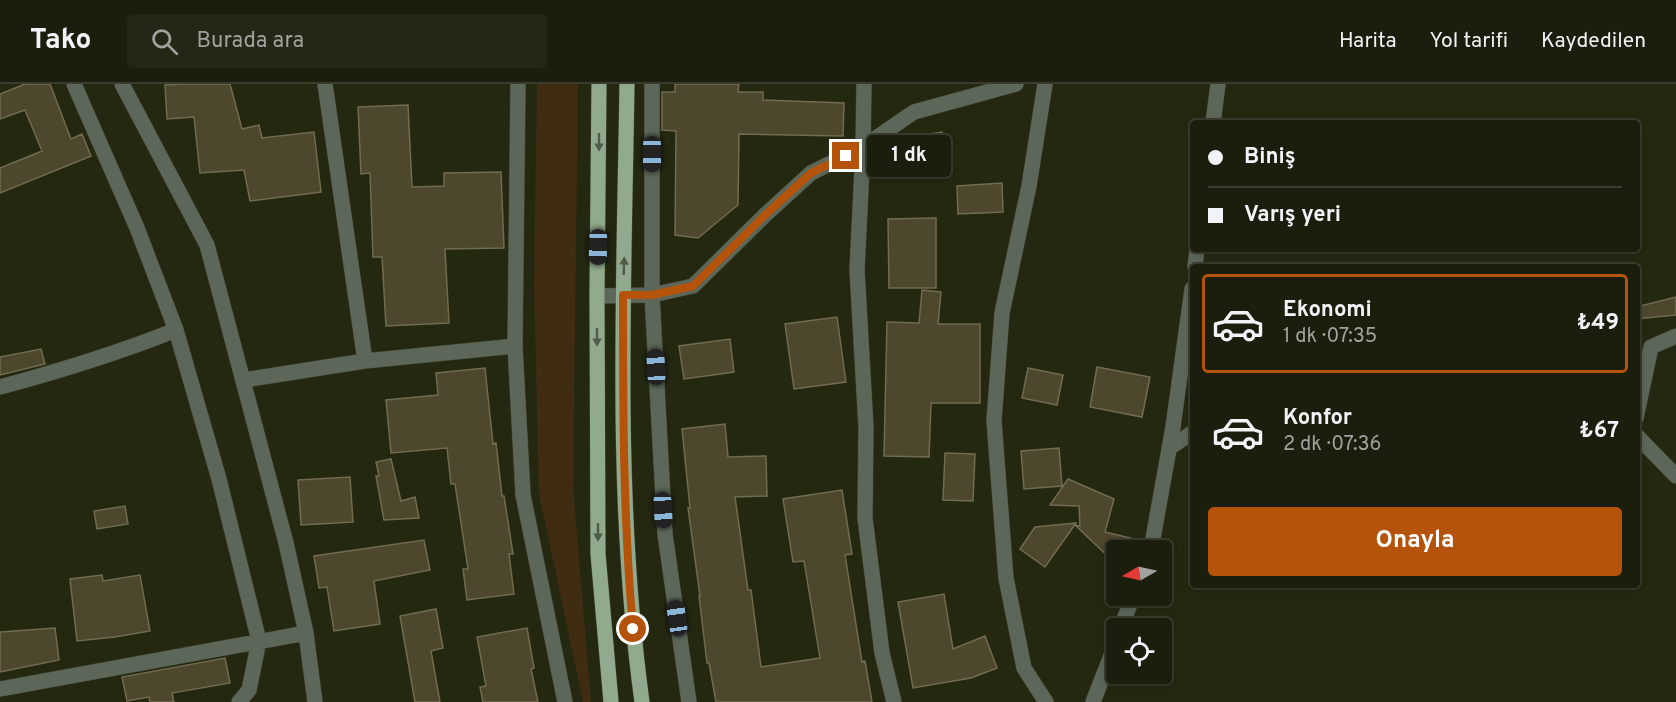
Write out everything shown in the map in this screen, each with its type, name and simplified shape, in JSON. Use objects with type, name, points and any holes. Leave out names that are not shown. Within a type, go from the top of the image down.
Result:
[{"type":"main road","points":[[599,84],[598,554],[611,702]]},
{"type":"main road","points":[[627,84],[623,431],[627,569],[642,702]]},
{"type":"street","points":[[74,84],[137,228],[176,330],[219,479],[260,641],[249,690],[240,702]]},
{"type":"street","points":[[122,84],[207,245],[286,543],[306,633],[315,702]]},
{"type":"street","points":[[325,84],[365,361]]},
{"type":"street","points":[[518,84],[515,346],[523,495],[565,702]]},
{"type":"street","points":[[652,84],[652,295],[665,534],[689,702]]},
{"type":"street","points":[[864,84],[857,270],[866,427],[865,518],[882,654],[894,702]]},
{"type":"street","points":[[597,296],[652,295],[693,286],[811,173],[863,147],[914,112],[1016,84]]},
{"type":"street","points":[[1045,84],[1029,186],[1002,313],[994,421],[1006,578],[1024,668],[1046,702]]},
{"type":"street","points":[[1213,120],[1218,84]]},
{"type":"street","points":[[0,387],[63,370],[176,330]]},
{"type":"street","points":[[1152,540],[1190,333]]},
{"type":"street","points":[[1640,384],[1644,349],[1676,336]]},
{"type":"street","points":[[244,380],[365,361],[515,346]]},
{"type":"street","points":[[1169,448],[1190,434]]},
{"type":"street","points":[[1640,439],[1676,476]]},
{"type":"street","points":[[0,689],[306,633]]},
{"type":"street","points":[[1093,702],[1106,669]]},
{"type":"shaded area","points":[[537,84],[578,84],[573,487],[591,702],[583,702],[539,494],[534,284]]},
{"type":"building","points":[[25,84],[50,84],[71,139],[82,134],[91,156],[0,193],[0,168],[42,151],[25,110],[0,119],[0,94]]},
{"type":"building","points":[[230,84],[242,129],[259,125],[262,138],[314,132],[321,192],[250,201],[244,170],[200,173],[194,117],[167,119],[165,85]]},
{"type":"building","points":[[675,84],[739,84],[738,92],[763,92],[763,100],[844,103],[843,136],[739,134],[738,205],[698,238],[675,235],[676,131],[662,130],[662,92],[675,92]]},
{"type":"building","points":[[408,105],[412,187],[444,186],[444,173],[501,172],[504,248],[445,249],[449,323],[386,326],[382,257],[373,257],[370,173],[361,174],[358,107]]},
{"type":"building","points":[[942,132],[944,175],[894,177],[891,140]]},
{"type":"building","points":[[1002,183],[1003,212],[958,214],[957,186]]},
{"type":"building","points":[[936,218],[936,288],[889,288],[888,219]]},
{"type":"building","points":[[922,290],[941,292],[938,324],[980,324],[980,403],[931,403],[929,457],[884,456],[887,322],[919,323]]},
{"type":"building","points":[[1676,297],[1676,315],[1640,319],[1640,306]]},
{"type":"building","points":[[837,317],[846,382],[794,389],[785,324]]},
{"type":"building","points":[[730,339],[734,372],[684,379],[679,346]]},
{"type":"building","points":[[41,349],[45,364],[0,375],[0,357]]},
{"type":"building","points":[[1097,367],[1150,377],[1142,417],[1090,407]]},
{"type":"building","points":[[485,368],[493,444],[496,443],[502,496],[504,496],[513,554],[509,554],[514,594],[467,600],[463,569],[468,569],[455,484],[451,484],[447,448],[391,453],[386,400],[438,395],[436,373]]},
{"type":"building","points":[[1028,368],[1063,375],[1057,405],[1022,398]]},
{"type":"building","points":[[725,424],[728,457],[766,456],[767,496],[735,497],[761,667],[820,658],[804,561],[793,562],[783,499],[842,490],[852,554],[845,555],[862,662],[865,661],[872,702],[716,702],[709,663],[707,663],[688,508],[690,508],[682,429]]},
{"type":"building","points":[[1059,448],[1062,486],[1024,489],[1021,451]]},
{"type":"building","points":[[945,453],[975,454],[973,501],[943,500]]},
{"type":"building","points":[[391,459],[401,501],[415,497],[419,518],[384,520],[376,476],[379,476],[376,462]]},
{"type":"building","points":[[350,477],[353,522],[301,525],[298,480]]},
{"type":"building","points":[[1068,479],[1114,499],[1105,532],[1139,540],[1106,540],[1106,554],[1075,525],[1080,526],[1079,506],[1050,505]]},
{"type":"building","points":[[125,506],[128,524],[97,529],[94,511]]},
{"type":"building","points":[[1076,523],[1045,567],[1020,549],[1035,527]]},
{"type":"building","points":[[424,540],[430,570],[374,581],[380,624],[334,631],[327,587],[319,588],[314,556]]},
{"type":"building","points":[[102,575],[103,581],[140,575],[150,631],[77,641],[70,579]]},
{"type":"building","points":[[944,594],[953,649],[985,636],[997,668],[971,678],[913,688],[898,602]]},
{"type":"building","points":[[436,609],[443,648],[431,651],[440,702],[415,702],[400,616]]},
{"type":"building","points":[[55,628],[59,660],[0,672],[0,632]]},
{"type":"building","points":[[527,628],[534,668],[531,669],[538,702],[483,702],[480,687],[486,686],[477,637]]},
{"type":"building","points":[[225,658],[230,683],[172,693],[174,702],[150,702],[149,697],[127,701],[122,677]]},
{"type":"route","points":[[633,629],[627,569],[623,431],[623,295],[652,295],[693,286],[811,173],[846,156]]}]
